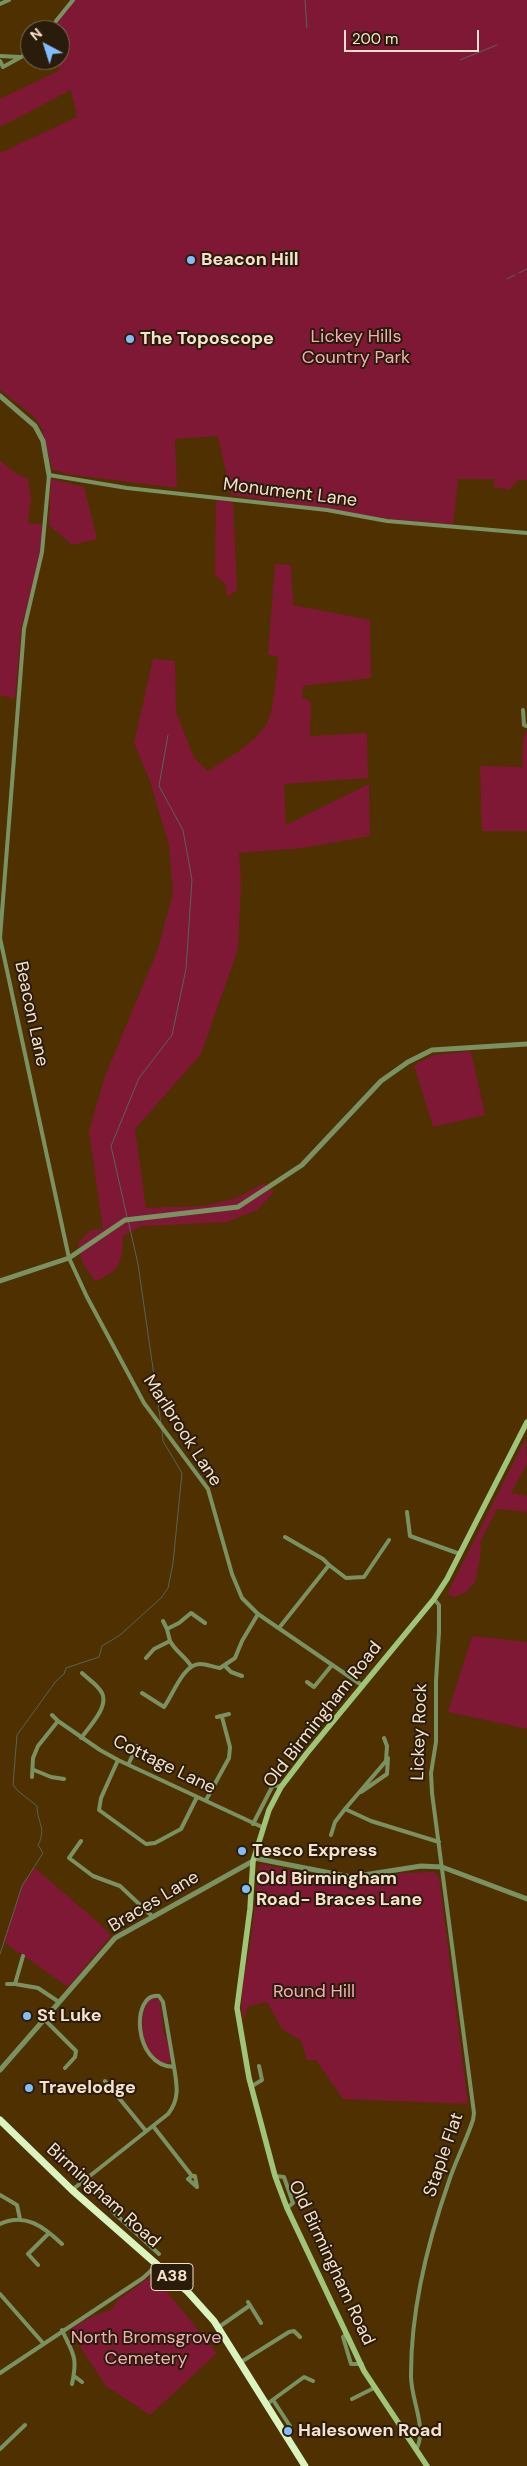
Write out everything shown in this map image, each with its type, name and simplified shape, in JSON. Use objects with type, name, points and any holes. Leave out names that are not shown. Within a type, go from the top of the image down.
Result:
[{"type":"highway","name":"Birmingham Road","points":[[0,2120],[72,2190],[187,2291],[219,2326],[241,2362],[270,2402],[306,2466]]},
{"type":"main road","name":"Old Birmingham Road","points":[[427,2466],[417,2448],[374,2388],[346,2335],[287,2208],[275,2176],[252,2086],[237,2008],[250,1909],[254,1859],[262,1827],[281,1787],[434,1600],[460,1554],[527,1422]]},
{"type":"street","points":[[0,4],[10,0]]},
{"type":"street","points":[[56,20],[73,0]]},
{"type":"street","points":[[0,56],[20,57]]},
{"type":"street","points":[[0,61],[4,67],[20,58]]},
{"type":"street","points":[[0,396],[35,426],[43,441],[49,475]]},
{"type":"street","name":"Monument Lane","points":[[49,475],[127,488],[327,510],[387,520],[527,533]]},
{"type":"street","name":"Beacon Lane","points":[[49,475],[42,552],[24,629],[0,938],[69,1258]]},
{"type":"street","points":[[523,710],[524,725],[527,726]]},
{"type":"street","points":[[0,1281],[69,1258],[125,1220],[238,1207],[302,1165],[381,1081],[408,1062],[432,1050],[527,1044]]},
{"type":"street","name":"Marlbrook Lane","points":[[69,1258],[87,1297],[144,1403],[208,1489],[232,1574],[242,1598],[258,1614],[363,1686]]},
{"type":"street","points":[[407,1512],[410,1536],[460,1554]]},
{"type":"street","points":[[285,1537],[323,1558],[346,1578],[364,1577],[390,1540]]},
{"type":"street","points":[[278,1628],[329,1565]]},
{"type":"street","name":"Lickey Rock","points":[[434,1600],[439,1605],[439,1632],[436,1681],[436,1742],[431,1773],[442,1867]]},
{"type":"street","points":[[186,1609],[205,1623]]},
{"type":"street","points":[[167,1629],[179,1623],[191,1613]]},
{"type":"street","points":[[164,1707],[184,1674],[192,1666],[201,1664],[220,1668],[226,1666],[235,1658],[242,1641],[258,1614]]},
{"type":"street","points":[[163,1621],[174,1649],[187,1659],[192,1666]]},
{"type":"street","points":[[146,1658],[154,1648],[170,1640]]},
{"type":"street","points":[[307,1682],[314,1687],[332,1665]]},
{"type":"street","points":[[226,1666],[231,1672],[242,1676]]},
{"type":"street","points":[[81,1738],[102,1707],[104,1699],[102,1691],[82,1673]]},
{"type":"street","points":[[142,1693],[145,1698],[170,1711]]},
{"type":"street","points":[[206,1800],[229,1758],[230,1747],[220,1717],[229,1714]]},
{"type":"street","name":"Cottage Lane","points":[[52,1715],[81,1738],[118,1760],[129,1763],[262,1827]]},
{"type":"street","points":[[32,1777],[34,1770],[33,1758],[38,1746],[58,1721]]},
{"type":"street","points":[[357,1794],[379,1782],[387,1774],[389,1767],[384,1738]]},
{"type":"street","points":[[129,1763],[136,1746]]},
{"type":"street","points":[[331,1835],[335,1822],[386,1761],[388,1756]]},
{"type":"street","points":[[118,1760],[100,1798],[99,1810],[146,1844],[155,1843],[180,1829],[198,1797]]},
{"type":"street","points":[[34,1770],[51,1777],[64,1779]]},
{"type":"street","points":[[254,1824],[273,1785],[281,1787]]},
{"type":"street","points":[[345,1809],[372,1821],[439,1842]]},
{"type":"street","points":[[80,1841],[69,1858],[93,1876],[120,1886],[153,1917]]},
{"type":"street","points":[[254,1859],[351,1877],[420,1866],[442,1867],[527,1899]]},
{"type":"street","name":"Braces Lane","points":[[0,2070],[115,1938],[254,1859]]},
{"type":"street","name":"Staple Flat","points":[[417,2448],[422,2433],[415,2407],[410,2375],[420,2288],[432,2235],[450,2179],[473,2120],[474,2112],[442,1867]]},
{"type":"street","points":[[15,1984],[23,1956]]},
{"type":"street","points":[[6,1984],[38,1988],[59,2002]]},
{"type":"street","points":[[72,2190],[168,2114],[176,2101],[177,2084],[163,2002],[159,1996],[152,1996],[147,1999],[142,2008],[139,2020],[145,2048],[158,2064],[174,2067]]},
{"type":"street","points":[[44,2020],[76,2051],[75,2057],[65,2068]]},
{"type":"street","points":[[252,2086],[262,2080],[259,2066]]},
{"type":"street","points":[[105,2080],[146,2131]]},
{"type":"street","points":[[153,2126],[192,2176]]},
{"type":"street","points":[[87,2178],[108,2199],[113,2212],[159,2254]]},
{"type":"street","points":[[0,2195],[17,2205],[20,2219]]},
{"type":"street","points":[[0,2224],[20,2219],[30,2221],[50,2233],[62,2244]]},
{"type":"street","points":[[38,2265],[28,2254],[50,2233]]},
{"type":"street","points":[[0,2373],[62,2330],[143,2278],[157,2265]]},
{"type":"street","points":[[0,2294],[43,2343]]},
{"type":"street","points":[[219,2326],[249,2304],[261,2323]]},
{"type":"street","points":[[62,2330],[72,2346],[74,2376],[72,2384]]},
{"type":"street","points":[[241,2362],[289,2332],[294,2331],[300,2337]]},
{"type":"street","points":[[74,2376],[82,2382]]},
{"type":"street","points":[[290,2426],[270,2402],[304,2377],[313,2381]]},
{"type":"street","points":[[352,2399],[374,2388]]},
{"type":"street","points":[[0,2450],[25,2425]]},
{"type":"green space","name":"Lickey Hills Country Park","points":[[74,0],[527,0],[527,480],[518,480],[509,490],[494,487],[494,479],[458,479],[453,524],[389,519],[231,495],[218,436],[175,439],[177,488],[66,474],[52,469],[42,429],[34,417],[0,390],[0,153],[77,117],[71,90],[0,127],[0,99],[60,70],[70,70],[70,20],[57,20]]},
{"type":"green space","points":[[0,461],[15,473],[28,479],[31,499],[28,523],[43,525],[40,554],[21,629],[15,699],[0,695]]},
{"type":"green space","points":[[51,479],[84,487],[97,539],[72,545],[49,525]]},
{"type":"green space","points":[[216,500],[233,502],[237,590],[227,597],[226,585],[215,575]]},
{"type":"green space","points":[[275,564],[291,565],[293,605],[370,620],[371,678],[303,686],[302,697],[311,702],[310,736],[367,733],[368,778],[284,784],[286,825],[369,784],[370,836],[302,848],[239,853],[241,883],[238,949],[201,1054],[135,1129],[146,1208],[204,1206],[237,1198],[264,1183],[274,1192],[257,1210],[227,1222],[141,1226],[123,1236],[121,1259],[115,1269],[95,1281],[82,1262],[78,1243],[91,1230],[103,1229],[89,1131],[105,1076],[157,952],[173,893],[169,845],[150,781],[134,743],[153,659],[175,661],[176,712],[194,758],[208,771],[247,745],[266,725],[273,702],[278,656],[268,655]]},
{"type":"green space","points":[[527,730],[527,831],[482,831],[480,766],[522,767],[523,740]]},
{"type":"green space","points":[[471,1051],[485,1115],[433,1127],[414,1065],[433,1055]]},
{"type":"green space","points":[[526,1438],[527,1464],[511,1493],[527,1496],[527,1512],[497,1509],[480,1542],[481,1552],[475,1582],[465,1593],[454,1597],[447,1594]]},
{"type":"green space","points":[[472,1636],[527,1642],[527,1729],[448,1712]]},
{"type":"green space","name":"Round Hill","points":[[259,1864],[359,1882],[403,1873],[434,1872],[439,1877],[468,2104],[343,2099],[316,2060],[307,2060],[301,2041],[282,2029],[267,2002],[248,2006],[243,2022],[242,1992]]},
{"type":"green space","points":[[35,1868],[101,1925],[111,1936],[68,1987],[4,1942],[22,1886]]},
{"type":"green space","points":[[156,1998],[160,2002],[164,2035],[171,2060],[165,2065],[150,2053],[143,2036],[142,2026],[145,2008],[149,1999]]},
{"type":"green space","name":"North Bromsgrove Cemetery","points":[[153,2275],[217,2353],[150,2415],[106,2386],[69,2330],[87,2319],[111,2309],[117,2300]]},
{"type":"waterway","points":[[305,0],[307,28]]},
{"type":"waterway","points":[[460,60],[497,45]]},
{"type":"waterway","points":[[519,273],[527,269]]},
{"type":"waterway","points":[[507,279],[515,275]]},
{"type":"waterway","points":[[127,1217],[111,1146],[139,1078],[172,1035],[186,969],[192,880],[183,830],[159,786],[168,735]]},
{"type":"waterway","points":[[128,1220],[138,1264],[161,1424]]},
{"type":"waterway","points":[[0,1954],[22,1886],[43,1853],[38,1845],[42,1830],[37,1806],[13,1785],[17,1735],[56,1681],[64,1674],[66,1668],[99,1657],[102,1646],[120,1635],[161,1598],[168,1588],[173,1563],[182,1473],[163,1441],[162,1430]]},
{"type":"place","name":"Beacon Hill","points":[[191,260]]},
{"type":"place","name":"The Toposcope","points":[[130,339]]},
{"type":"place","name":"Tesco Express","points":[[242,1851]]},
{"type":"place","name":"Old Birmingham Road- Braces Lane","points":[[246,1889]]},
{"type":"place","name":"St Luke","points":[[27,2016]]},
{"type":"place","name":"Travelodge","points":[[29,2088]]},
{"type":"place","name":"Halesowen Road","points":[[288,2431]]}]
